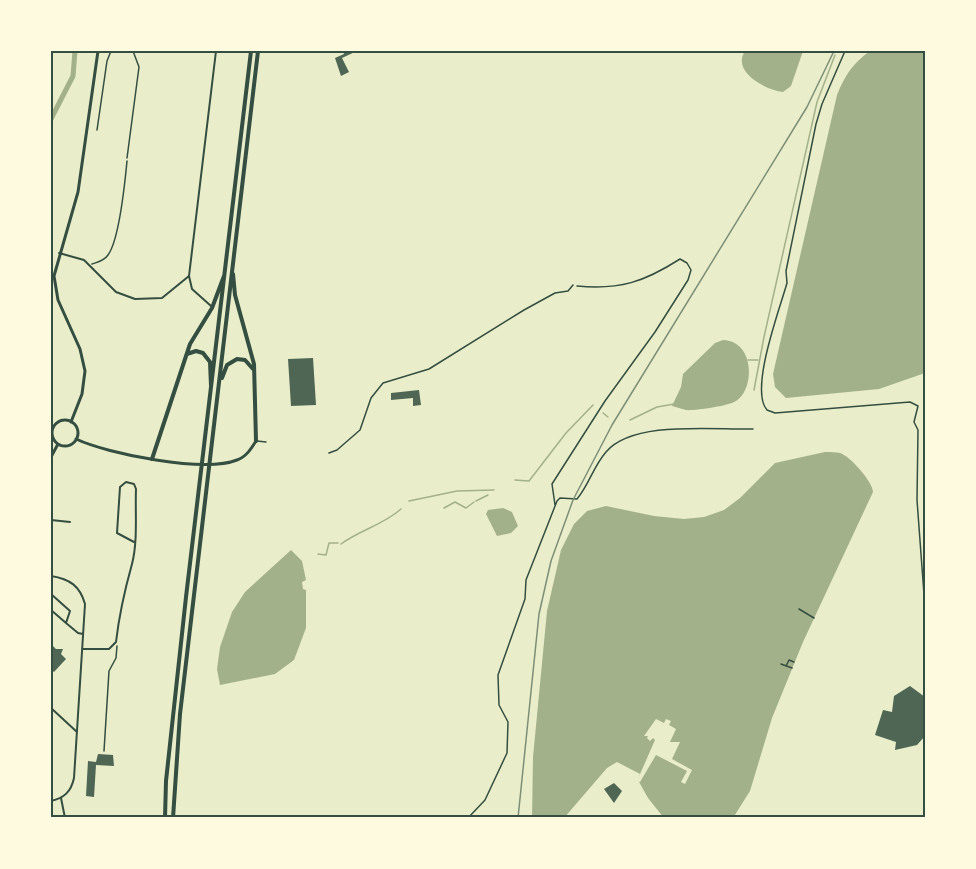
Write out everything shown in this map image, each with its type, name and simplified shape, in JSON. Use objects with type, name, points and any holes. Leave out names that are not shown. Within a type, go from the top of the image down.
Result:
[{"type":"highway","points":[[173,818],[179,726],[219,385],[251,51]]},
{"type":"highway","points":[[165,818],[166,781],[205,448],[258,51]]},
{"type":"highway","points":[[152,459],[186,354],[213,308],[230,264]]},
{"type":"highway","points":[[230,264],[235,295],[253,354],[256,441]]},
{"type":"highway","points":[[186,354],[196,351],[203,353],[210,362],[212,396]]},
{"type":"highway","points":[[219,385],[227,365],[237,359],[249,362],[255,379]]},
{"type":"street","points":[[71,422],[82,394],[85,371],[80,349],[55,288],[55,267],[78,192],[98,51]]},
{"type":"street","points":[[213,308],[192,289],[189,276],[216,51]]},
{"type":"street","points":[[59,253],[84,260],[117,292],[135,299],[162,298],[189,276]]},
{"type":"street","points":[[59,421],[71,422],[76,427],[76,439],[66,446],[58,444],[53,438],[52,426],[59,421]]},
{"type":"street","points":[[925,438],[925,508]]},
{"type":"street","points":[[76,439],[102,450],[152,459],[228,462],[243,457],[256,441]]},
{"type":"street","points":[[51,457],[58,444]]},
{"type":"street","points":[[82,649],[109,649],[116,642],[134,542],[136,489],[134,484],[126,482],[120,487],[117,533],[134,542]]},
{"type":"street","points":[[51,520],[70,522]]},
{"type":"street","points":[[51,576],[74,583],[81,591],[84,604],[74,778],[68,792],[62,798],[51,801]]},
{"type":"street","points":[[51,594],[70,612],[66,623]]},
{"type":"street","points":[[51,610],[78,633],[83,634]]},
{"type":"street","points":[[51,708],[77,732]]},
{"type":"street","points":[[62,798],[64,818]]},
{"type":"lane","points":[[97,130],[107,61],[111,51]]},
{"type":"lane","points":[[127,158],[139,68],[134,51]]},
{"type":"lane","points":[[329,453],[337,450],[360,430],[371,398],[387,381],[429,369],[524,310],[555,293],[568,291],[573,285]]},
{"type":"lane","points":[[256,441],[266,442]]},
{"type":"path","points":[[845,51],[822,104],[816,124],[788,262],[787,283],[762,377],[763,404],[767,410],[775,413],[913,402],[918,406],[914,423],[918,430],[917,500],[925,608]]},
{"type":"path","points":[[89,264],[100,262],[110,251],[122,209],[127,158]]},
{"type":"path","points":[[556,505],[552,484],[604,401],[655,332],[688,280],[691,270],[687,263],[680,259],[643,280],[611,287],[573,285]]},
{"type":"path","points":[[468,818],[485,800],[507,753],[508,722],[499,705],[498,675],[525,599],[526,580],[560,498],[577,499],[607,450],[621,439],[649,431],[753,429]]},
{"type":"path","points":[[799,609],[814,618]]},
{"type":"path","points":[[104,751],[109,671],[116,658],[116,642]]},
{"type":"path","points":[[786,666],[789,660],[794,662]]},
{"type":"path","points":[[781,664],[792,668]]},
{"type":"shaded area","points":[[745,51],[803,51],[791,86],[783,92],[760,84],[746,73],[742,59]]},
{"type":"shaded area","points":[[870,51],[925,51],[925,373],[879,389],[786,398],[775,387],[773,374],[837,95],[850,70]]},
{"type":"shaded area","points":[[723,340],[734,342],[746,357],[749,377],[742,395],[732,403],[711,408],[686,410],[672,406],[681,387],[683,374],[715,343]]},
{"type":"shaded area","points":[[825,452],[840,453],[855,464],[865,476],[873,492],[803,642],[772,718],[750,791],[733,818],[664,818],[648,798],[638,780],[640,774],[617,762],[607,768],[564,818],[532,818],[533,757],[547,611],[561,550],[574,524],[587,511],[606,506],[654,516],[684,519],[704,517],[724,510],[740,498],[775,463]]},
{"type":"shaded area","points":[[503,508],[512,512],[518,526],[511,533],[497,536],[486,514],[488,510]]},
{"type":"shaded area","points":[[291,550],[302,561],[306,580],[302,582],[303,589],[306,590],[306,628],[294,660],[275,674],[220,685],[217,669],[220,647],[232,612],[245,592]]},
{"type":"pier","points":[[656,719],[664,723],[666,719],[671,721],[669,725],[676,729],[670,742],[680,742],[672,759],[692,770],[685,784],[681,782],[687,771],[656,755],[640,782],[637,781],[655,740],[653,738],[650,741],[648,736],[644,736]]},
{"type":"building","points":[[343,51],[357,51],[342,58],[349,72],[341,76],[335,58],[344,54]]},
{"type":"building","points":[[313,358],[316,405],[291,406],[288,359]]},
{"type":"building","points":[[419,390],[421,405],[413,406],[413,398],[391,400],[391,393]]},
{"type":"building","points":[[51,644],[56,649],[63,649],[61,654],[66,659],[54,672],[51,669]]},
{"type":"building","points":[[910,686],[925,697],[925,736],[917,745],[895,750],[896,742],[875,735],[883,710],[892,712],[894,696]]},
{"type":"building","points":[[98,754],[113,755],[114,766],[96,765],[94,797],[86,796],[88,761],[96,762]]},
{"type":"building","points":[[614,783],[622,791],[614,803],[604,789]]},
{"type":"waterway","points":[[51,119],[73,76],[75,51]]},
{"type":"waterway","points":[[754,390],[817,102],[835,55]]},
{"type":"waterway","points":[[748,360],[758,360]]},
{"type":"waterway","points":[[630,420],[657,407],[674,404]]},
{"type":"waterway","points":[[515,480],[529,481],[566,433],[593,405]]},
{"type":"waterway","points":[[603,413],[608,417]]},
{"type":"waterway","points":[[409,501],[457,491],[494,490]]},
{"type":"waterway","points":[[476,501],[488,495]]},
{"type":"waterway","points":[[444,508],[455,502],[466,508],[474,502]]},
{"type":"waterway","points":[[341,544],[401,509]]},
{"type":"waterway","points":[[318,554],[326,555],[329,543],[338,543]]},
{"type":"railway","points":[[518,818],[539,614],[551,561],[573,500],[612,425],[807,107],[834,51]]}]
